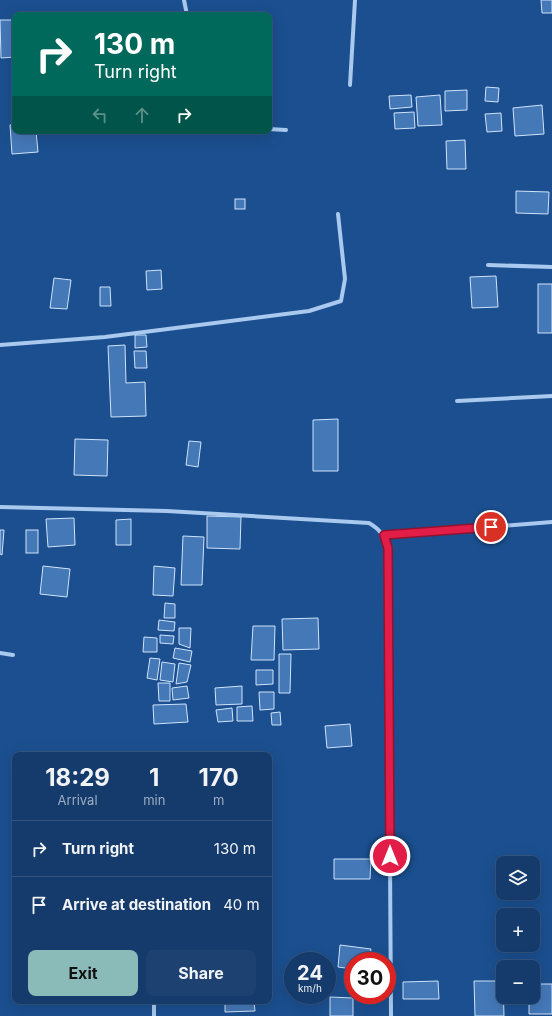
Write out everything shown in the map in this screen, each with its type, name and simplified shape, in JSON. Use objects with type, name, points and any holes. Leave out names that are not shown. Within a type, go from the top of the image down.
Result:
[{"type":"street","points":[[184,0],[186,12]]},
{"type":"street","points":[[350,85],[355,0]]},
{"type":"street","points":[[272,129],[286,130]]},
{"type":"street","points":[[0,345],[105,337],[309,311],[341,302],[345,279],[338,214]]},
{"type":"street","points":[[488,265],[552,267]]},
{"type":"street","points":[[458,401],[552,396]]},
{"type":"street","points":[[0,507],[174,511],[369,523],[384,535],[388,548],[391,1016]]},
{"type":"street","points":[[384,535],[552,522]]},
{"type":"street","points":[[0,653],[13,655]]},
{"type":"street","points":[[154,1004],[154,1016]]},
{"type":"building","points":[[541,0],[552,0],[552,13],[542,13]]},
{"type":"building","points":[[0,20],[12,20],[12,57],[1,58]]},
{"type":"building","points":[[486,87],[499,88],[498,102],[485,101]]},
{"type":"building","points":[[467,90],[467,110],[445,111],[445,91]]},
{"type":"building","points":[[411,95],[412,107],[390,109],[389,96]]},
{"type":"building","points":[[440,95],[442,125],[418,126],[416,97]]},
{"type":"building","points":[[542,105],[544,134],[515,136],[513,108]]},
{"type":"building","points":[[414,112],[415,128],[395,129],[394,113]]},
{"type":"building","points":[[501,113],[502,131],[487,132],[485,114]]},
{"type":"building","points":[[10,125],[12,125],[12,134],[36,134],[38,152],[12,154]]},
{"type":"building","points":[[465,140],[466,169],[447,169],[446,141]]},
{"type":"building","points":[[516,191],[549,192],[548,214],[516,213]]},
{"type":"building","points":[[235,199],[245,199],[245,209],[235,209]]},
{"type":"building","points":[[161,270],[162,289],[147,290],[146,271]]},
{"type":"building","points":[[496,276],[498,307],[472,308],[470,277]]},
{"type":"building","points":[[54,278],[71,280],[67,309],[50,308]]},
{"type":"building","points":[[538,284],[552,284],[552,333],[538,333]]},
{"type":"building","points":[[100,287],[110,287],[111,306],[100,306]]},
{"type":"building","points":[[135,335],[146,335],[147,347],[135,348]]},
{"type":"building","points":[[125,345],[126,383],[145,382],[146,416],[111,417],[108,346]]},
{"type":"building","points":[[134,351],[146,351],[147,368],[135,368]]},
{"type":"building","points":[[338,419],[338,471],[313,471],[313,420]]},
{"type":"building","points":[[75,439],[108,440],[107,476],[74,475]]},
{"type":"building","points":[[189,441],[201,442],[198,467],[186,465]]},
{"type":"building","points":[[207,516],[241,517],[240,549],[207,548]]},
{"type":"building","points":[[74,518],[75,545],[48,547],[46,519]]},
{"type":"building","points":[[131,519],[131,545],[116,545],[116,520]]},
{"type":"building","points":[[0,530],[4,530],[2,555],[0,554]]},
{"type":"building","points":[[26,530],[38,530],[38,553],[26,553]]},
{"type":"building","points":[[183,536],[204,537],[202,585],[181,585]]},
{"type":"building","points":[[43,566],[70,569],[67,597],[40,594]]},
{"type":"building","points":[[154,566],[175,568],[173,596],[153,595]]},
{"type":"building","points":[[165,603],[175,604],[175,618],[164,618]]},
{"type":"building","points":[[318,618],[319,649],[283,650],[282,619]]},
{"type":"building","points":[[159,620],[175,622],[174,631],[158,630]]},
{"type":"building","points":[[253,626],[275,626],[274,660],[251,660]]},
{"type":"building","points":[[179,628],[191,628],[190,648],[179,644]]},
{"type":"building","points":[[160,635],[174,636],[173,644],[160,643]]},
{"type":"building","points":[[144,637],[157,638],[157,652],[143,652]]},
{"type":"building","points":[[175,648],[192,651],[190,662],[173,658]]},
{"type":"building","points":[[279,654],[291,654],[290,693],[279,693]]},
{"type":"building","points":[[150,658],[160,659],[157,680],[147,678]]},
{"type":"building","points":[[162,662],[175,664],[173,682],[160,680]]},
{"type":"building","points":[[179,663],[191,665],[187,682],[176,684]]},
{"type":"building","points":[[256,670],[273,670],[273,684],[256,685]]},
{"type":"building","points":[[158,683],[170,683],[170,701],[159,701]]},
{"type":"building","points":[[187,686],[189,698],[173,700],[172,688]]},
{"type":"building","points":[[242,686],[242,704],[216,705],[215,688]]},
{"type":"building","points":[[259,692],[274,692],[274,709],[260,710]]},
{"type":"building","points":[[186,704],[188,722],[154,724],[153,705]]},
{"type":"building","points":[[252,706],[253,721],[237,721],[237,707]]},
{"type":"building","points":[[232,708],[233,721],[218,722],[216,710]]},
{"type":"building","points":[[280,712],[281,725],[272,725],[271,713]]},
{"type":"building","points":[[350,724],[352,746],[327,748],[325,726]]},
{"type":"building","points":[[334,859],[371,859],[370,879],[334,879]]},
{"type":"building","points":[[340,945],[371,949],[370,952],[344,952],[344,968],[338,967]]},
{"type":"building","points":[[438,981],[439,999],[403,999],[403,982]]},
{"type":"building","points":[[474,981],[496,981],[496,1004],[504,1004],[504,1016],[475,1016]]},
{"type":"building","points":[[540,984],[552,984],[552,1014],[529,1014],[529,1004],[540,1004]]},
{"type":"building","points":[[336,997],[344,998],[344,1004],[353,1004],[353,1016],[330,1016],[330,1004],[336,1004]]},
{"type":"building","points":[[225,1004],[254,1004],[255,1011],[225,1012]]},
{"type":"route","points":[[390,856],[388,548],[384,535],[491,527]]}]
